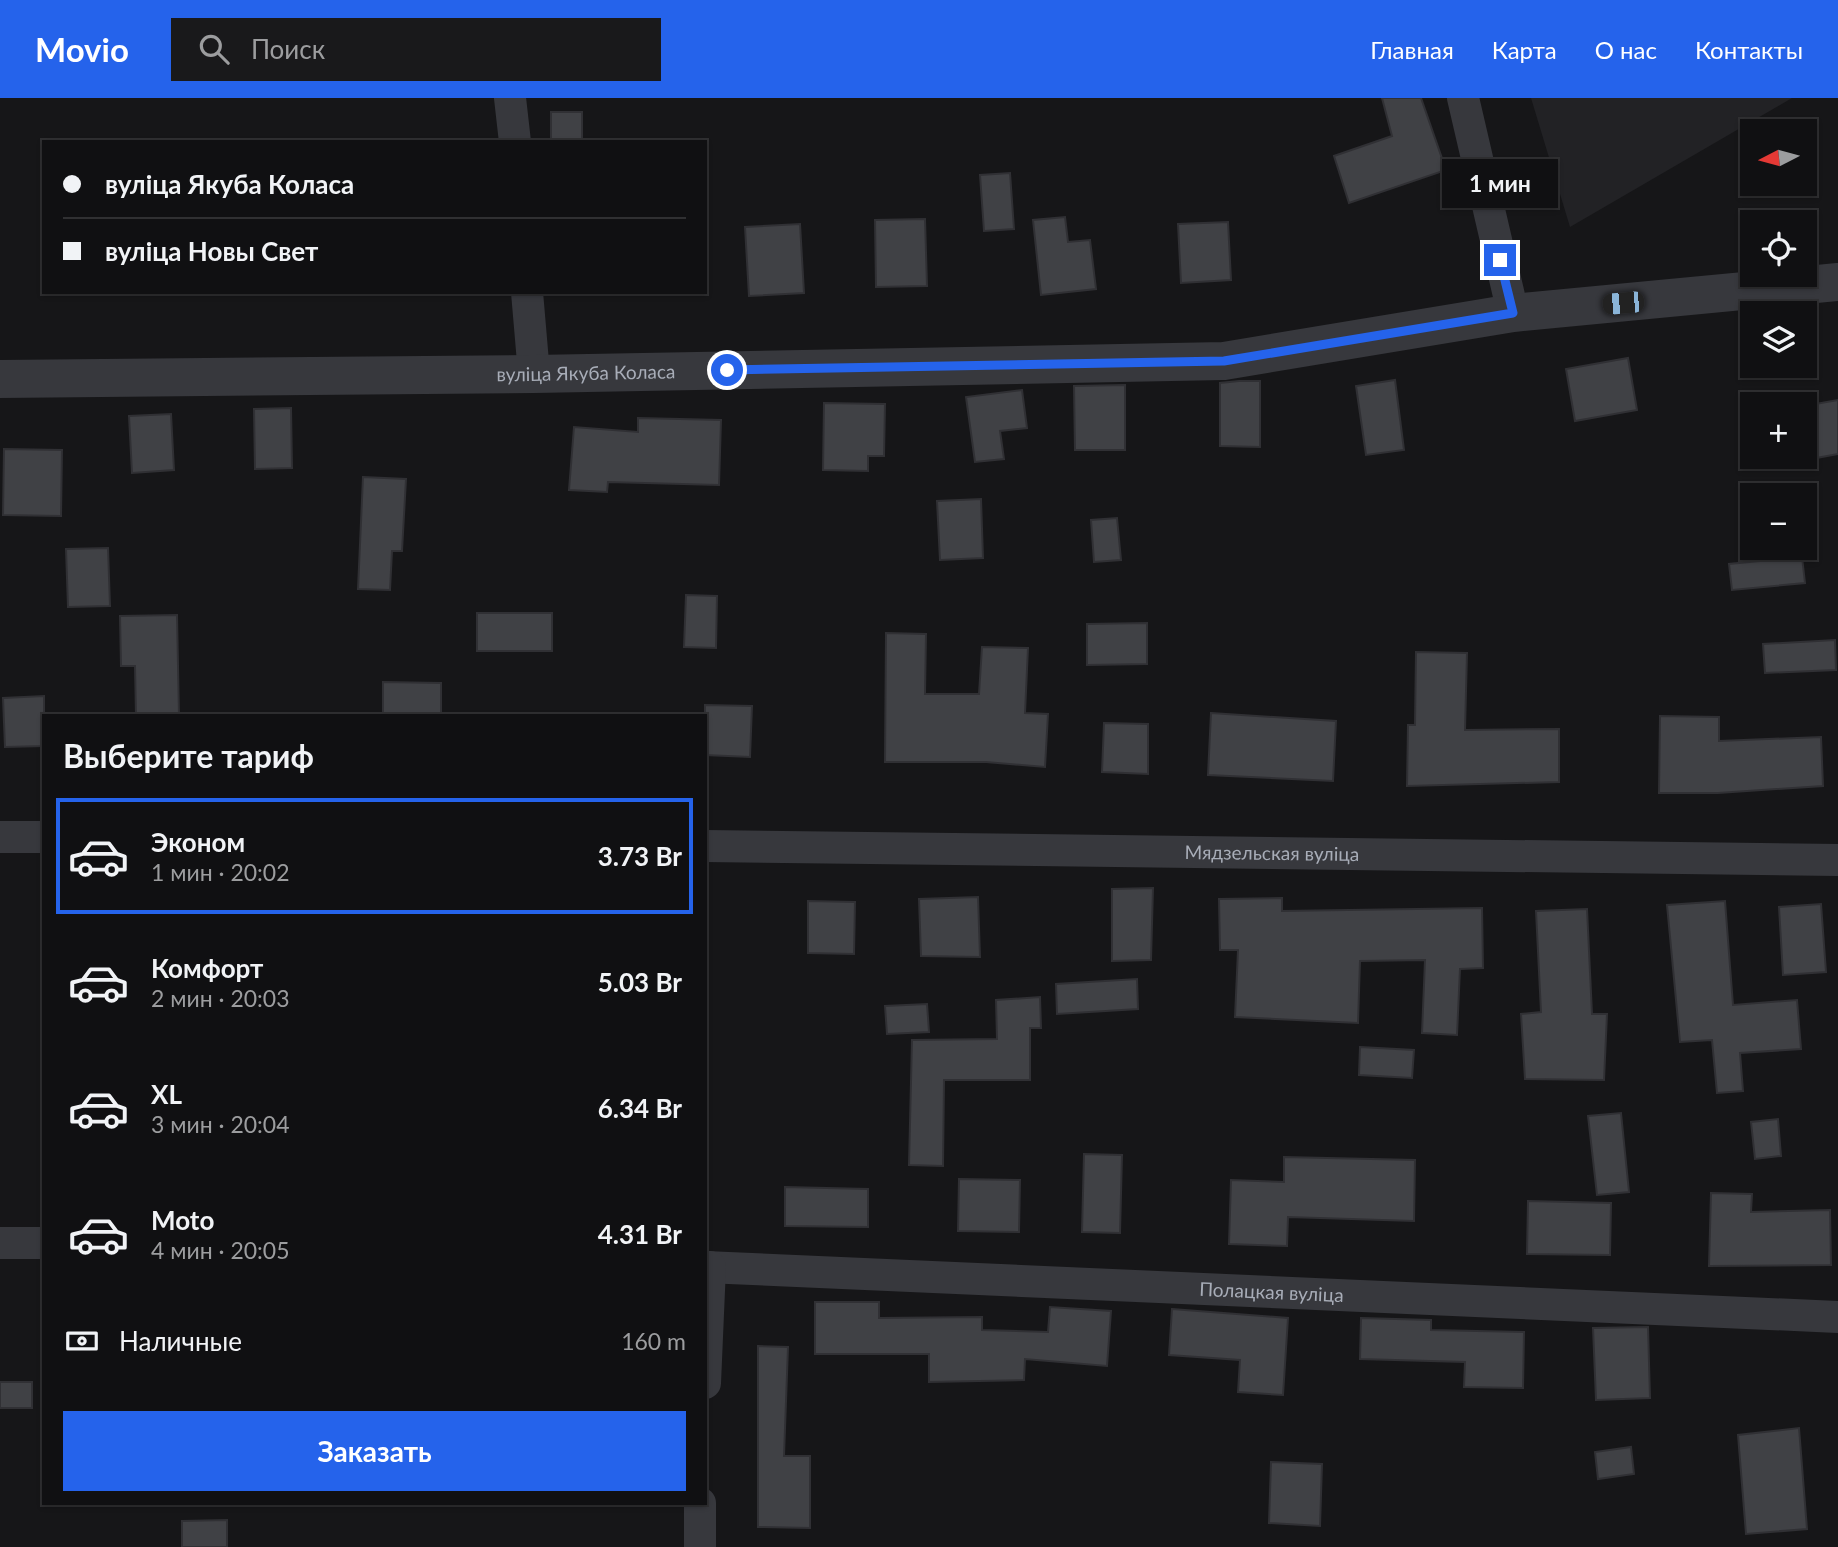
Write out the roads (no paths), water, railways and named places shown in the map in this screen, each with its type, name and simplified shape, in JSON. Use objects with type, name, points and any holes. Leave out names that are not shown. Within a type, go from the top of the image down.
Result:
[{"type":"street","points":[[510,98],[514,140]]},
{"type":"street","points":[[1463,98],[1513,313]]},
{"type":"street","name":"вуліца Якуба Коласа","points":[[0,379],[534,374],[1224,361],[1513,313],[1838,282]]},
{"type":"street","points":[[527,294],[534,374]]},
{"type":"street","points":[[0,837],[42,838]]},
{"type":"street","name":"Мядзельская вуліца","points":[[707,846],[1838,860]]},
{"type":"street","points":[[0,1243],[42,1243]]},
{"type":"street","points":[[707,1305],[708,1267]]},
{"type":"street","name":"Полацкая вуліца","points":[[708,1267],[1838,1317]]},
{"type":"street","points":[[700,1505],[700,1547]]}]
